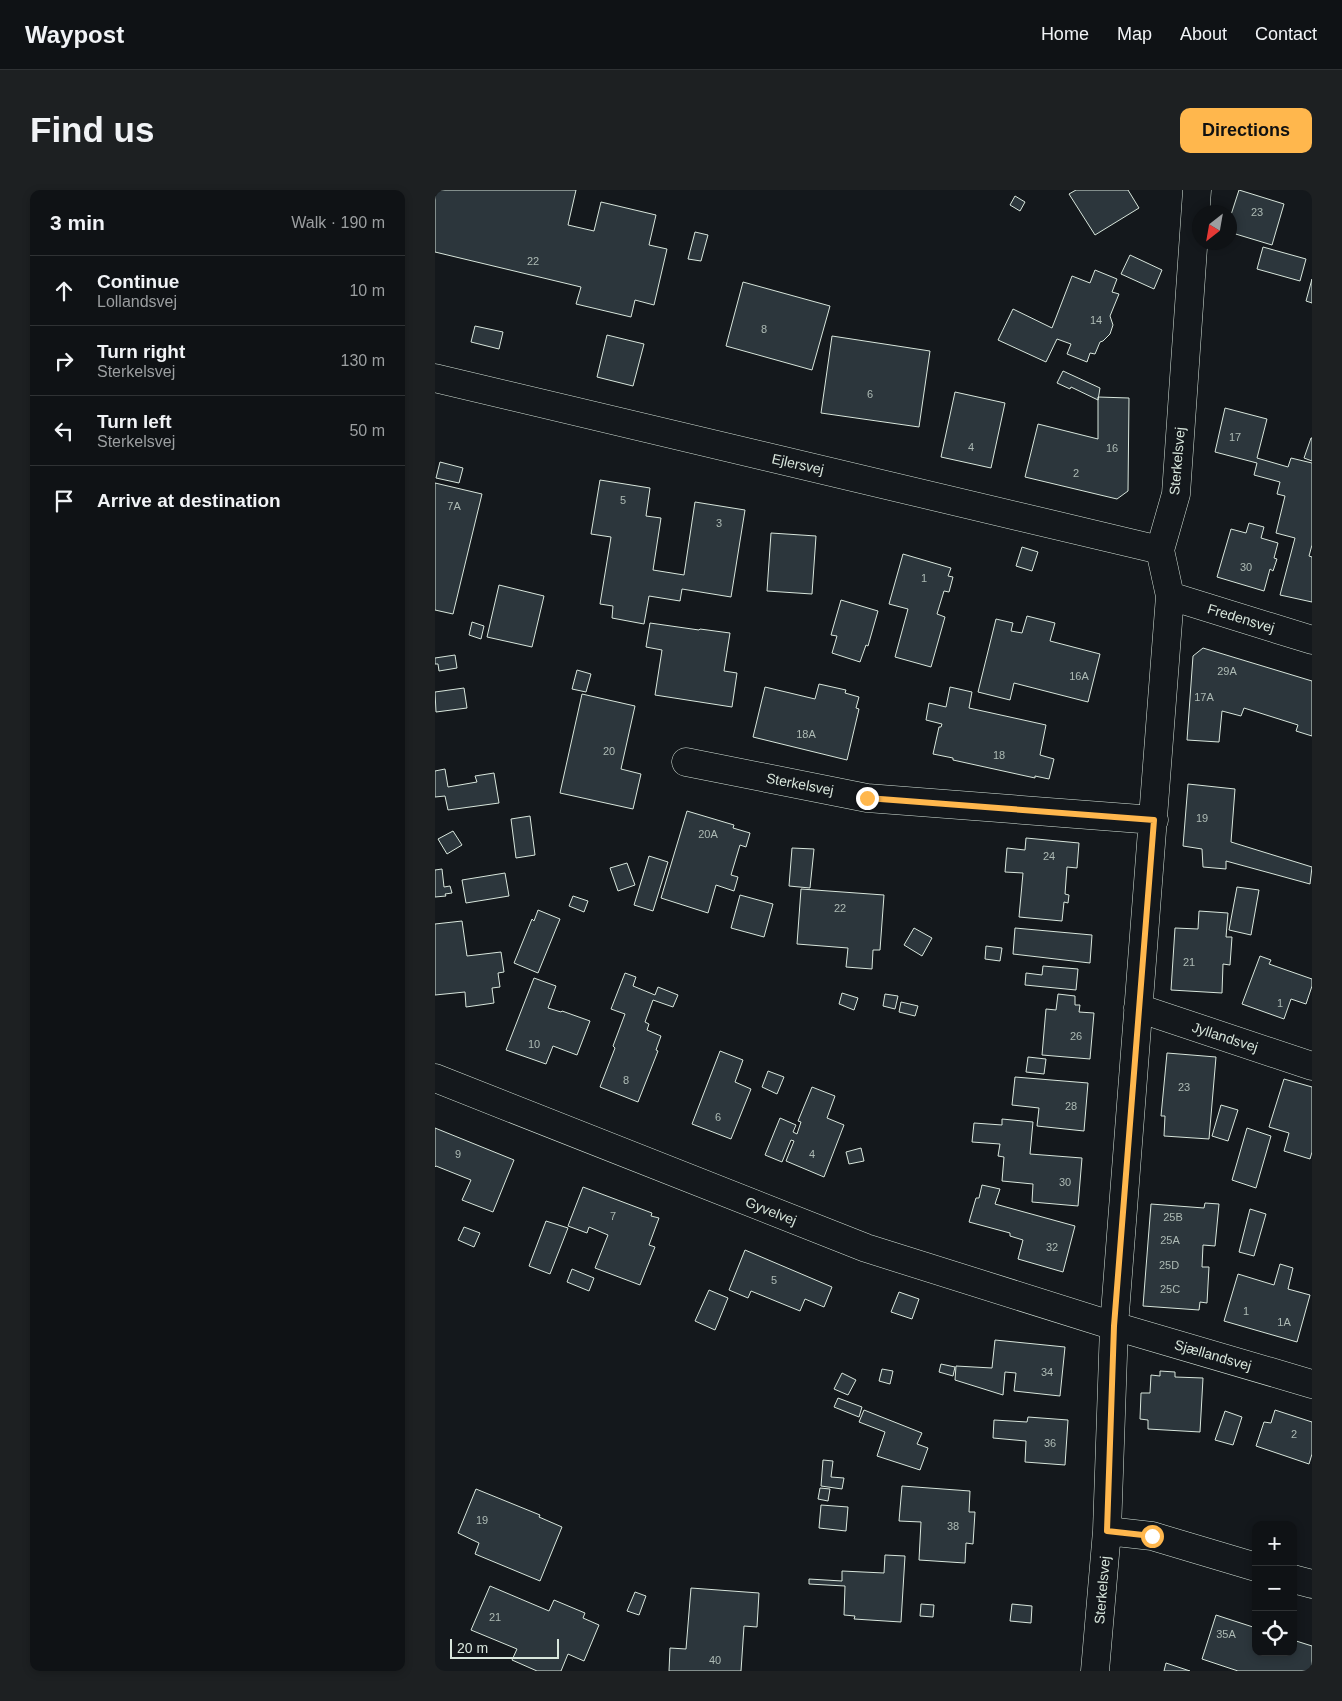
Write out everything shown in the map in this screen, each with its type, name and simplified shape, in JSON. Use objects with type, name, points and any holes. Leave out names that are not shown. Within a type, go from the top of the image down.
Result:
[{"type":"street","name":"Sterkelsvej","points":[[1095,1671],[1107,1531],[1114,1326],[1170,596],[1160,550],[1176,494],[1197,190]]},
{"type":"street","name":"Ejlersvej","points":[[435,378],[1160,550]]},
{"type":"street","name":"Fredensvej","points":[[1170,596],[1312,640]]},
{"type":"street","name":"Sterkelsvej","points":[[685,762],[867,798],[1154,820]]},
{"type":"street","name":"Jyllandsvej","points":[[1138,1008],[1312,1066]]},
{"type":"street","name":"Gyvelvej","points":[[435,1078],[866,1248],[1114,1326]]},
{"type":"street","name":"Sjællandsvej","points":[[1114,1326],[1312,1384]]},
{"type":"street","points":[[1107,1531],[1152,1536],[1253,1566]]},
{"type":"street","points":[[1297,1580],[1312,1584]]},
{"type":"building","points":[[435,190],[576,190],[568,225],[594,231],[601,202],[656,215],[649,245],[667,249],[654,305],[635,300],[631,317],[576,304],[581,287],[435,252]]},
{"type":"building","points":[[1076,190],[1128,190],[1139,208],[1095,235],[1069,194]]},
{"type":"building","points":[[1239,190],[1284,204],[1272,245],[1237,234],[1237,205],[1234,205]]},
{"type":"building","points":[[1015,196],[1025,202],[1020,211],[1010,205]]},
{"type":"building","points":[[695,232],[708,235],[701,261],[688,259]]},
{"type":"building","points":[[1263,247],[1306,259],[1300,281],[1257,269]]},
{"type":"building","points":[[1130,255],[1162,270],[1154,289],[1121,274]]},
{"type":"building","points":[[1095,270],[1117,279],[1112,292],[1119,294],[1110,316],[1113,325],[1110,334],[1100,342],[1095,354],[1090,353],[1087,362],[1067,354],[1071,344],[1057,339],[1046,362],[998,340],[1013,309],[1052,328],[1072,276],[1090,283]]},
{"type":"building","points":[[1312,279],[1312,303],[1306,301]]},
{"type":"building","points":[[743,282],[830,306],[812,370],[726,346]]},
{"type":"building","points":[[475,326],[503,332],[499,349],[471,342]]},
{"type":"building","points":[[607,335],[644,344],[633,386],[597,377]]},
{"type":"building","points":[[832,336],[930,351],[919,427],[821,413]]},
{"type":"building","points":[[1063,371],[1100,388],[1098,400],[1071,387],[1070,389],[1057,383]]},
{"type":"building","points":[[955,392],[1005,403],[991,468],[941,457]]},
{"type":"building","points":[[1098,397],[1129,398],[1128,491],[1117,499],[1025,477],[1038,424],[1098,439]]},
{"type":"building","points":[[1225,408],[1267,419],[1257,458],[1288,467],[1291,458],[1312,463],[1312,545],[1309,556],[1312,557],[1312,602],[1280,595],[1295,538],[1276,533],[1285,496],[1277,494],[1280,482],[1254,475],[1257,463],[1215,452]]},
{"type":"building","points":[[1312,438],[1312,461],[1304,458]]},
{"type":"building","points":[[440,462],[463,468],[459,483],[436,478]]},
{"type":"building","points":[[600,480],[650,488],[646,516],[661,518],[653,570],[684,575],[695,502],[745,510],[731,597],[682,589],[680,601],[649,596],[644,624],[612,618],[613,606],[600,604],[611,537],[591,534]]},
{"type":"building","points":[[435,483],[482,494],[453,614],[435,610]]},
{"type":"building","points":[[1249,523],[1264,527],[1261,538],[1278,543],[1274,558],[1277,559],[1273,571],[1270,569],[1264,591],[1217,577],[1231,529],[1246,533]]},
{"type":"building","points":[[771,533],[816,536],[812,594],[767,591]]},
{"type":"building","points":[[1022,547],[1038,552],[1032,571],[1016,566]]},
{"type":"building","points":[[903,554],[951,568],[948,576],[953,577],[949,592],[944,591],[937,614],[945,617],[931,667],[895,657],[908,609],[889,604]]},
{"type":"building","points":[[499,585],[544,596],[532,647],[487,637]]},
{"type":"building","points":[[841,600],[878,611],[868,646],[866,645],[860,662],[832,653],[837,636],[831,635]]},
{"type":"building","points":[[1027,616],[1055,623],[1050,641],[1100,654],[1088,702],[1014,683],[1010,700],[978,692],[996,619],[1013,623],[1011,631],[1022,633]]},
{"type":"building","points":[[472,622],[484,626],[481,639],[469,635]]},
{"type":"building","points":[[650,623],[730,633],[724,671],[737,673],[732,707],[655,695],[662,650],[646,647]]},
{"type":"building","points":[[1203,648],[1312,681],[1312,736],[1296,731],[1298,725],[1244,708],[1241,716],[1222,711],[1219,742],[1187,740],[1193,656]]},
{"type":"building","points":[[455,655],[457,668],[439,671],[438,664],[435,664],[435,658]]},
{"type":"building","points":[[577,670],[591,674],[586,692],[572,689]]},
{"type":"building","points":[[819,684],[846,690],[845,693],[859,697],[856,708],[859,709],[847,760],[753,737],[765,687],[815,699]]},
{"type":"building","points":[[950,687],[972,692],[969,708],[1046,725],[1040,755],[1054,759],[1049,779],[1035,776],[1035,778],[933,754],[939,727],[942,724],[926,720],[929,703],[946,707]]},
{"type":"building","points":[[464,688],[467,708],[436,712],[435,692]]},
{"type":"building","points":[[582,694],[635,706],[621,769],[641,774],[633,809],[560,793]]},
{"type":"building","points":[[445,769],[448,787],[477,782],[475,776],[494,773],[499,803],[448,810],[445,796],[435,797],[435,771]]},
{"type":"building","points":[[1188,784],[1235,789],[1231,842],[1312,867],[1310,884],[1226,861],[1226,869],[1203,867],[1202,849],[1183,846]]},
{"type":"building","points":[[687,811],[734,825],[733,828],[750,833],[746,847],[740,845],[731,875],[738,877],[734,891],[716,885],[708,913],[661,898]]},
{"type":"building","points":[[530,816],[535,855],[516,858],[511,819]]},
{"type":"building","points":[[453,831],[462,845],[447,854],[438,839]]},
{"type":"building","points":[[1026,838],[1079,843],[1077,868],[1067,867],[1065,894],[1069,895],[1068,903],[1064,902],[1062,921],[1019,917],[1023,873],[1005,872],[1007,848],[1025,850]]},
{"type":"building","points":[[792,848],[814,849],[810,888],[789,886]]},
{"type":"building","points":[[649,856],[668,862],[653,911],[634,905]]},
{"type":"building","points":[[627,863],[635,885],[618,891],[610,868]]},
{"type":"building","points":[[442,869],[444,887],[450,886],[452,893],[445,894],[446,896],[435,897],[435,870]]},
{"type":"building","points":[[505,873],[509,896],[466,903],[462,880]]},
{"type":"building","points":[[1237,887],[1259,890],[1251,935],[1229,930]]},
{"type":"building","points":[[801,889],[884,895],[880,950],[873,950],[872,969],[846,967],[848,948],[797,944]]},
{"type":"building","points":[[740,895],[773,904],[764,937],[731,928]]},
{"type":"building","points":[[573,896],[588,901],[584,912],[569,906]]},
{"type":"building","points":[[538,910],[560,919],[538,973],[514,963],[532,919],[534,921]]},
{"type":"building","points":[[1199,911],[1228,913],[1226,937],[1232,937],[1230,965],[1223,964],[1222,993],[1171,990],[1175,928],[1198,929]]},
{"type":"building","points":[[462,921],[467,956],[501,952],[504,972],[498,973],[500,987],[492,988],[494,1003],[466,1007],[465,992],[435,995],[435,924]]},
{"type":"building","points":[[914,928],[932,938],[922,956],[904,945]]},
{"type":"building","points":[[1015,928],[1092,935],[1090,963],[1013,954]]},
{"type":"building","points":[[986,946],[1002,948],[1000,961],[985,959]]},
{"type":"building","points":[[1260,956],[1271,960],[1269,964],[1312,979],[1312,986],[1306,1004],[1291,999],[1284,1019],[1242,1004]]},
{"type":"building","points":[[1043,966],[1078,969],[1076,990],[1025,985],[1026,973],[1042,975]]},
{"type":"building","points":[[625,973],[636,977],[633,986],[655,995],[658,987],[678,995],[673,1007],[653,1000],[645,1022],[649,1024],[647,1030],[661,1036],[656,1050],[658,1051],[638,1102],[600,1087],[615,1048],[613,1046],[625,1014],[611,1009]]},
{"type":"building","points":[[534,978],[556,986],[548,1008],[590,1021],[577,1055],[553,1046],[546,1064],[506,1050]]},
{"type":"building","points":[[842,993],[858,998],[854,1010],[839,1004]]},
{"type":"building","points":[[885,994],[898,996],[895,1009],[883,1006]]},
{"type":"building","points":[[1058,994],[1075,996],[1075,1005],[1080,1005],[1079,1012],[1094,1013],[1090,1059],[1042,1055],[1046,1009],[1056,1010]]},
{"type":"building","points":[[901,1002],[918,1006],[915,1016],[899,1012]]},
{"type":"building","points":[[720,1051],[743,1060],[735,1082],[751,1089],[731,1139],[692,1124]]},
{"type":"building","points":[[1167,1053],[1216,1057],[1209,1139],[1164,1136],[1165,1116],[1161,1116]]},
{"type":"building","points":[[1028,1057],[1046,1059],[1044,1074],[1026,1072]]},
{"type":"building","points":[[768,1071],[784,1077],[777,1094],[762,1087]]},
{"type":"building","points":[[1015,1077],[1088,1083],[1084,1131],[1037,1126],[1039,1108],[1012,1105]]},
{"type":"building","points":[[1284,1079],[1312,1087],[1312,1152],[1310,1159],[1284,1151],[1289,1133],[1269,1127]]},
{"type":"building","points":[[812,1087],[835,1096],[827,1118],[844,1125],[824,1177],[786,1161],[794,1141],[791,1140],[782,1162],[765,1155],[780,1118],[796,1125],[793,1132],[797,1134],[801,1122],[798,1121]]},
{"type":"building","points":[[1221,1105],[1238,1110],[1228,1141],[1212,1136]]},
{"type":"building","points":[[1002,1119],[1033,1122],[1030,1154],[1082,1158],[1078,1206],[1032,1202],[1033,1184],[1002,1181],[1004,1157],[998,1156],[1000,1144],[972,1142],[974,1123],[1002,1125]]},
{"type":"building","points":[[435,1128],[514,1160],[493,1212],[462,1200],[471,1180],[435,1167]]},
{"type":"building","points":[[1247,1128],[1271,1136],[1256,1188],[1232,1180]]},
{"type":"building","points":[[861,1148],[864,1161],[849,1164],[846,1152]]},
{"type":"building","points":[[982,1185],[1000,1189],[995,1204],[1075,1226],[1063,1272],[1018,1259],[1023,1240],[1010,1236],[1010,1233],[969,1222]]},
{"type":"building","points":[[583,1187],[652,1213],[651,1216],[659,1218],[649,1245],[655,1247],[640,1285],[595,1268],[608,1235],[589,1227],[587,1233],[568,1226]]},
{"type":"building","points":[[1205,1203],[1219,1204],[1215,1246],[1203,1245],[1202,1267],[1209,1267],[1207,1303],[1200,1302],[1199,1310],[1143,1306],[1151,1204],[1204,1208]]},
{"type":"building","points":[[1250,1209],[1266,1214],[1254,1256],[1239,1252]]},
{"type":"building","points":[[546,1221],[568,1228],[550,1274],[529,1266]]},
{"type":"building","points":[[464,1227],[480,1233],[474,1247],[458,1240]]},
{"type":"building","points":[[745,1250],[832,1287],[824,1307],[805,1299],[800,1311],[751,1291],[748,1298],[729,1290]]},
{"type":"building","points":[[1280,1264],[1293,1268],[1288,1289],[1310,1295],[1297,1342],[1224,1321],[1238,1274],[1274,1285]]},
{"type":"building","points":[[572,1269],[594,1278],[589,1291],[567,1282]]},
{"type":"building","points":[[709,1290],[728,1298],[715,1330],[695,1321]]},
{"type":"building","points":[[899,1292],[919,1299],[912,1319],[891,1312]]},
{"type":"building","points":[[995,1340],[1065,1347],[1060,1396],[1014,1391],[1016,1373],[1005,1372],[1003,1395],[955,1380],[956,1366],[992,1368]]},
{"type":"building","points":[[941,1364],[955,1367],[953,1376],[939,1372]]},
{"type":"building","points":[[882,1369],[893,1371],[890,1384],[879,1381]]},
{"type":"building","points":[[1160,1371],[1175,1372],[1175,1377],[1203,1378],[1200,1432],[1148,1429],[1148,1420],[1140,1419],[1141,1393],[1150,1393],[1151,1375],[1160,1376]]},
{"type":"building","points":[[842,1373],[856,1380],[848,1395],[834,1389]]},
{"type":"building","points":[[838,1398],[862,1407],[859,1417],[834,1407]]},
{"type":"building","points":[[864,1410],[922,1433],[917,1444],[928,1448],[920,1470],[877,1456],[885,1432],[859,1422]]},
{"type":"building","points":[[1275,1410],[1312,1422],[1312,1454],[1309,1464],[1256,1446],[1264,1422],[1271,1423]]},
{"type":"building","points":[[1225,1411],[1242,1417],[1233,1445],[1215,1440]]},
{"type":"building","points":[[1028,1417],[1068,1420],[1065,1465],[1025,1462],[1026,1441],[993,1438],[994,1420],[1027,1422]]},
{"type":"building","points":[[823,1460],[833,1461],[831,1477],[844,1478],[842,1489],[821,1486]]},
{"type":"building","points":[[902,1486],[970,1491],[969,1512],[975,1512],[973,1544],[966,1543],[965,1563],[919,1560],[921,1522],[899,1521]]},
{"type":"building","points":[[820,1488],[830,1489],[828,1501],[818,1499]]},
{"type":"building","points":[[476,1489],[540,1515],[539,1517],[562,1527],[540,1581],[475,1554],[479,1543],[458,1533]]},
{"type":"building","points":[[821,1505],[848,1507],[846,1531],[819,1528]]},
{"type":"building","points":[[885,1555],[905,1556],[901,1622],[854,1619],[855,1616],[844,1615],[845,1586],[809,1584],[809,1579],[842,1581],[842,1571],[884,1573]]},
{"type":"building","points":[[490,1586],[549,1611],[554,1600],[585,1613],[583,1618],[599,1625],[584,1661],[568,1654],[561,1671],[537,1671],[512,1660],[517,1649],[471,1630]]},
{"type":"building","points":[[691,1588],[759,1593],[757,1627],[744,1626],[741,1671],[669,1671],[670,1648],[686,1649]]},
{"type":"building","points":[[635,1592],[646,1596],[639,1615],[627,1611]]},
{"type":"building","points":[[921,1604],[934,1605],[933,1617],[920,1616]]},
{"type":"building","points":[[1012,1604],[1032,1606],[1031,1623],[1010,1621]]},
{"type":"building","points":[[1216,1615],[1252,1627],[1252,1656],[1297,1656],[1297,1641],[1312,1646],[1312,1671],[1238,1671],[1202,1659]]},
{"type":"building","points":[[1166,1663],[1190,1671],[1164,1671]]},
{"type":"route","points":[[867,798],[1154,820],[1114,1326],[1107,1531],[1152,1536]]}]
